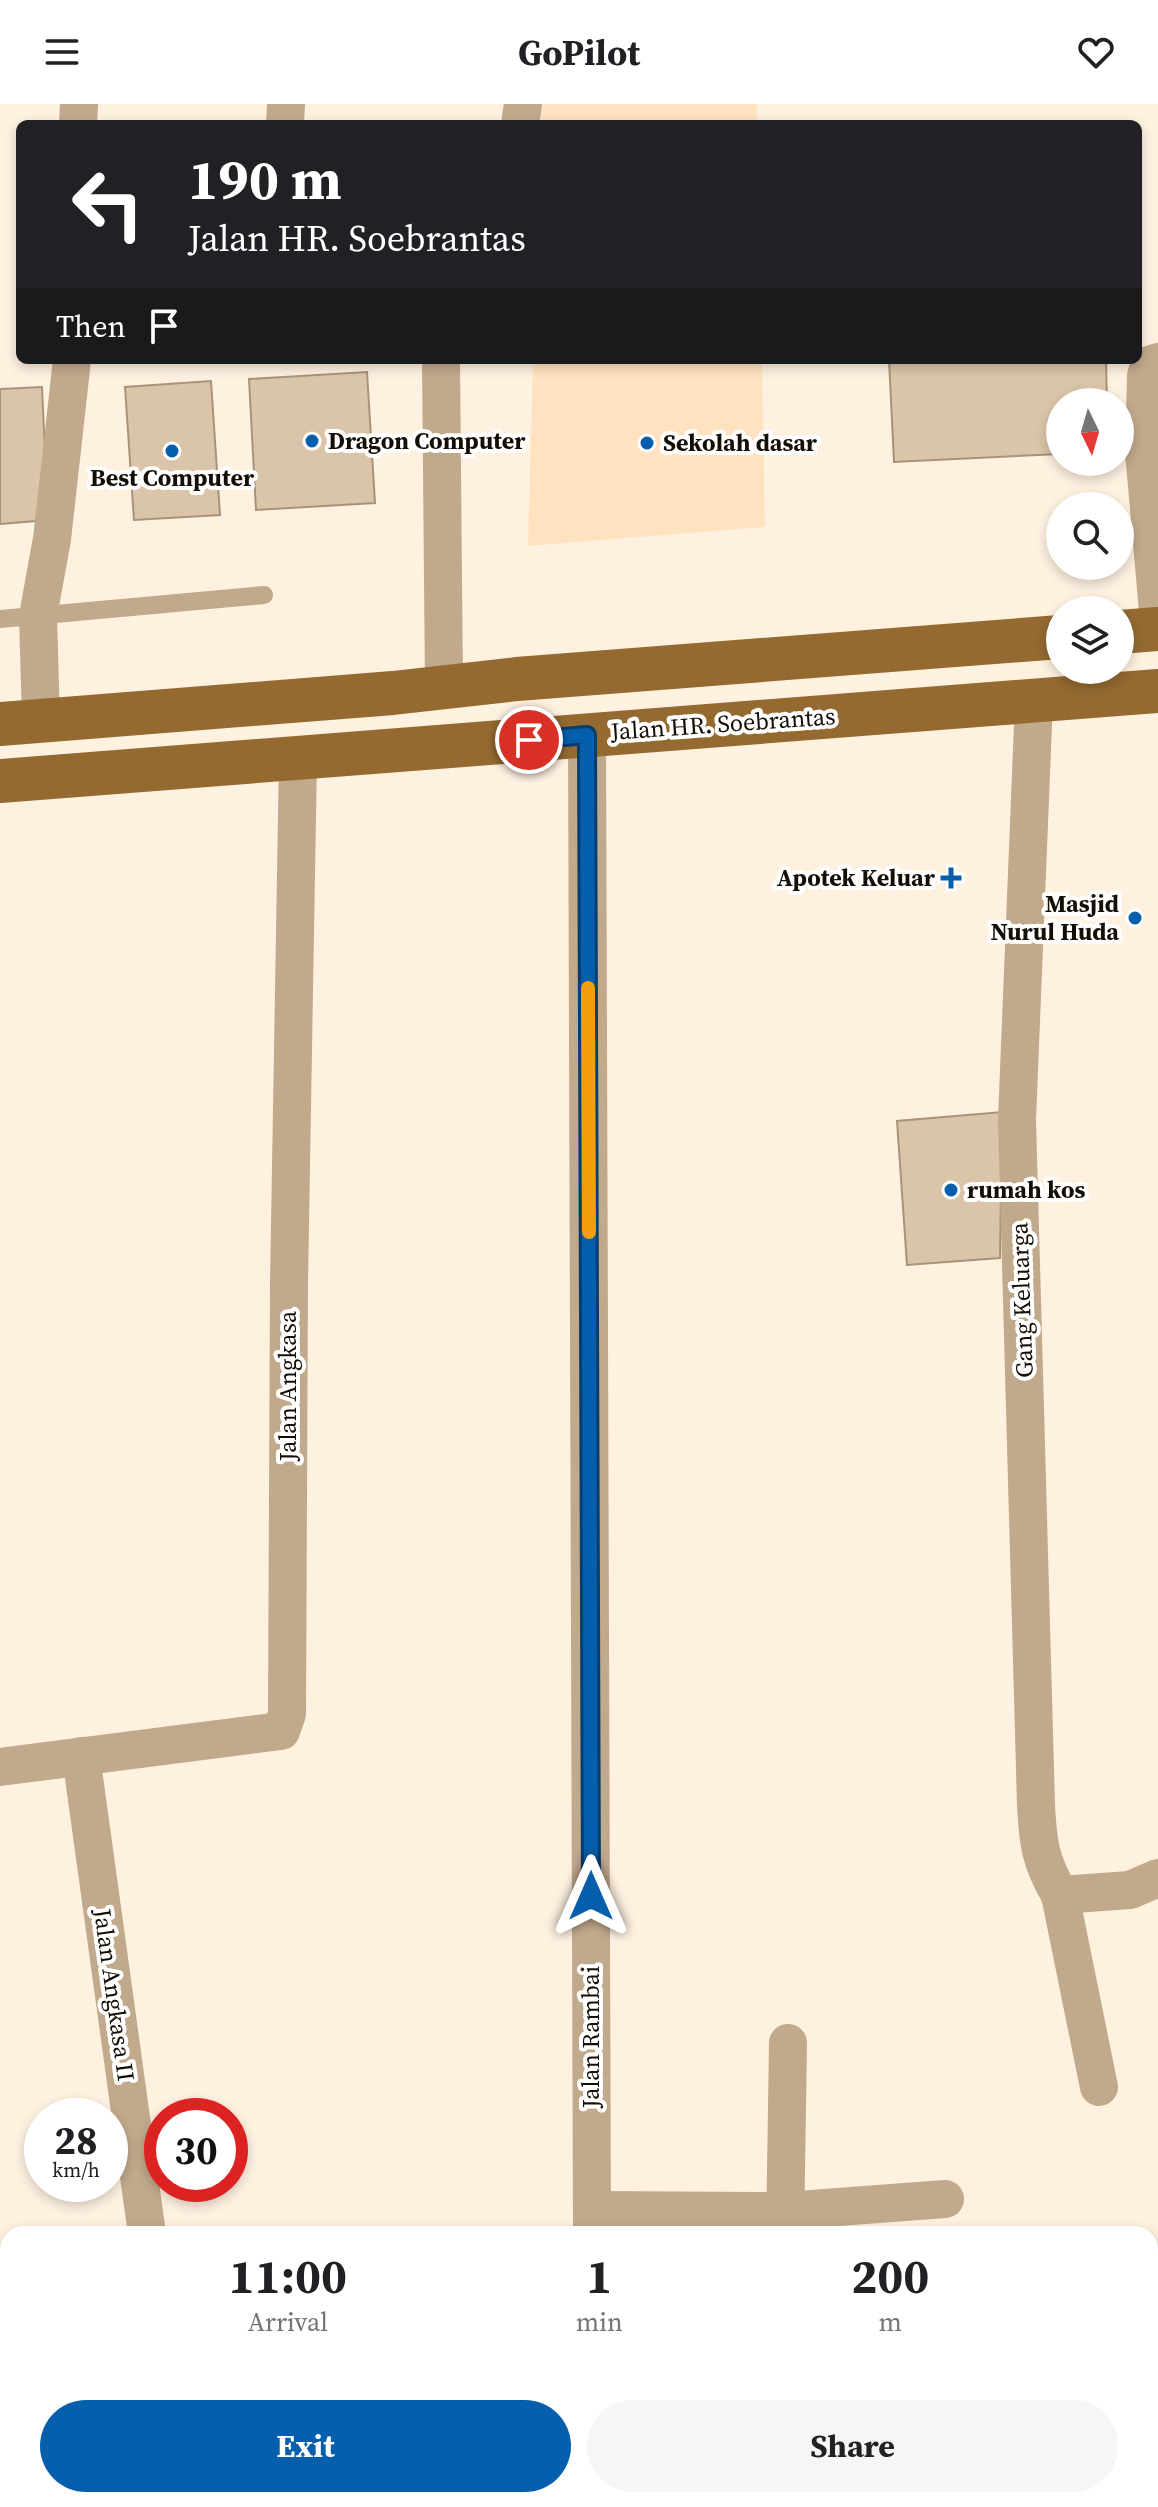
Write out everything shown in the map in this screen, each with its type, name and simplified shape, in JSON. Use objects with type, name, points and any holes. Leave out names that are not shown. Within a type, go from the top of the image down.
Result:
[{"type":"main road","points":[[1134,631],[1158,629]]},
{"type":"main road","points":[[21,722],[1046,638]]},
{"type":"main road","name":"Jalan HR. Soebrantas","points":[[0,781],[1158,691]]},
{"type":"street","points":[[1158,362],[1149,365],[1146,376],[1144,452],[1158,611]]},
{"type":"street","points":[[21,722],[52,539],[72,364]]},
{"type":"street","points":[[441,364],[444,688]]},
{"type":"street","name":"Gang Keluarga","points":[[1034,700],[1017,1120],[1036,1805],[1039,1850],[1047,1874],[1060,1895],[1099,2087]]},
{"type":"street","name":"Jalan Rambai","points":[[587,735],[592,2222]]},
{"type":"street","name":"Jalan Angkasa","points":[[0,1767],[281,1731],[287,1714],[288,1299],[298,758]]},
{"type":"street","name":"Jalan Angkasa II","points":[[81,1756],[146,2226]]},
{"type":"street","points":[[1060,1895],[1130,1890],[1158,1878]]},
{"type":"street","points":[[785,2223],[788,2043]]},
{"type":"street","points":[[592,2222],[785,2223],[945,2199]]},
{"type":"lane","points":[[0,619],[264,595]]},
{"type":"shaded area","points":[[541,104],[757,104],[757,120],[540,120]]},
{"type":"shaded area","name":"Sekolah dasar","points":[[533,364],[762,364],[765,527],[528,546]]},
{"type":"building","points":[[889,364],[1106,364],[1107,388],[1046,388],[1046,455],[894,462]]},
{"type":"building","name":"Dragon Computer","points":[[367,372],[375,503],[256,510],[249,379]]},
{"type":"building","name":"Best Computer","points":[[211,381],[220,515],[134,520],[125,387]]},
{"type":"building","points":[[42,387],[48,520],[0,524],[0,389]]},
{"type":"building","name":"rumah kos","points":[[1002,1112],[1000,1258],[907,1265],[897,1121]]},
{"type":"slow traffic","points":[[588,988],[589,1232]]},
{"type":"place","name":"Dragon Computer","points":[[312,441]]},
{"type":"place","name":"Sekolah dasar","points":[[647,443]]},
{"type":"place","name":"Best Computer","points":[[172,451]]},
{"type":"place","name":"Apotek Keluar","points":[[951,878]]},
{"type":"place","name":"Masjid Nurul Huda","points":[[1135,918]]},
{"type":"place","name":"rumah kos","points":[[951,1190]]},
{"type":"route","points":[[529,740],[587,735],[591,1896]]}]
